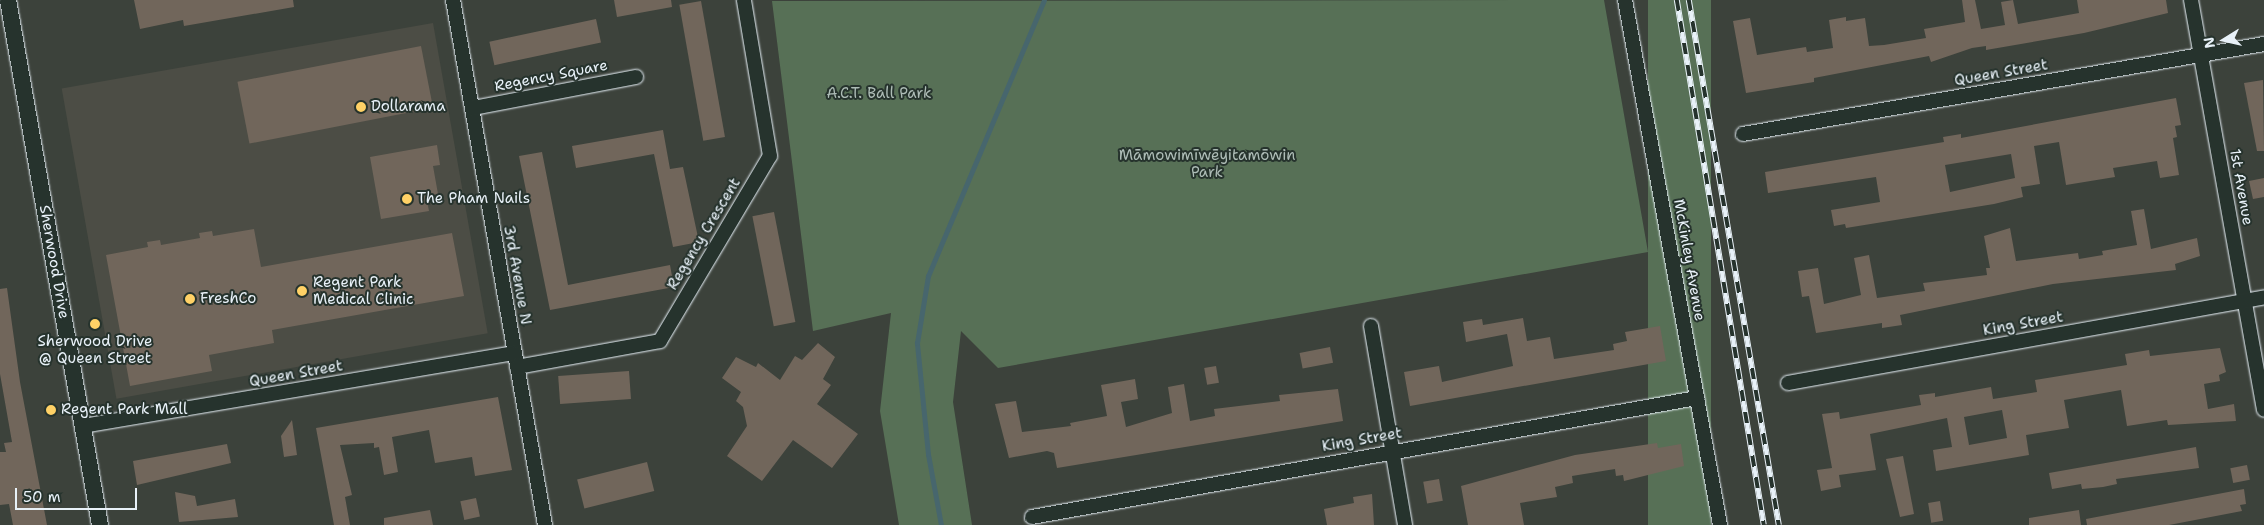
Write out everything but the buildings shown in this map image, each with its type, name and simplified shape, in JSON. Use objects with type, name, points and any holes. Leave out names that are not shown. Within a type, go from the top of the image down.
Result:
[{"type":"street","name":"Sherwood Drive","points":[[8,0],[100,525]]},
{"type":"street","name":"3rd Avenue N","points":[[454,0],[545,525]]},
{"type":"street","name":"Regency Crescent","points":[[516,360],[660,341],[770,156],[744,0]]},
{"type":"street","name":"McKinley Avenue","points":[[1625,0],[1720,525]]},
{"type":"street","name":"1st Avenue","points":[[2191,0],[2264,410]]},
{"type":"street","name":"Queen Street","points":[[1743,134],[2264,44]]},
{"type":"street","name":"Regency Square","points":[[472,108],[636,77]]},
{"type":"street","name":"King Street","points":[[1788,383],[2264,297]]},
{"type":"street","points":[[1371,326],[1405,525]]},
{"type":"street","name":"Queen Street","points":[[83,426],[516,360]]},
{"type":"street","name":"King Street","points":[[1032,517],[1391,451],[1697,398]]},
{"type":"shaded area","points":[[433,23],[488,333],[116,399],[62,88]]},
{"type":"green space","name":"Māmowimīwēyitamōwin Park","points":[[1604,0],[1648,252],[998,368],[961,331],[953,402],[972,525],[899,525],[880,411],[891,313],[813,331],[772,1]]},
{"type":"green space","points":[[1648,0],[1711,0],[1711,525],[1648,525]]},
{"type":"waterway","points":[[941,525],[928,454],[917,343],[928,276],[1044,0]]},
{"type":"railway","points":[[1677,0],[1764,525]]},
{"type":"railway","points":[[1689,0],[1779,525]]},
{"type":"place","name":"Dollarama","points":[[361,107]]},
{"type":"place","name":"The Pham Nails","points":[[407,199]]},
{"type":"place","name":"Regent Park Medical Clinic","points":[[302,291]]},
{"type":"place","name":"FreshCo","points":[[190,299]]},
{"type":"place","name":"Sherwood Drive @ Queen Street","points":[[95,324]]},
{"type":"place","name":"Regent Park Mall","points":[[51,410]]},
{"type":"park label","name":"A.C.T. Ball Park","points":[[879,94]]}]
